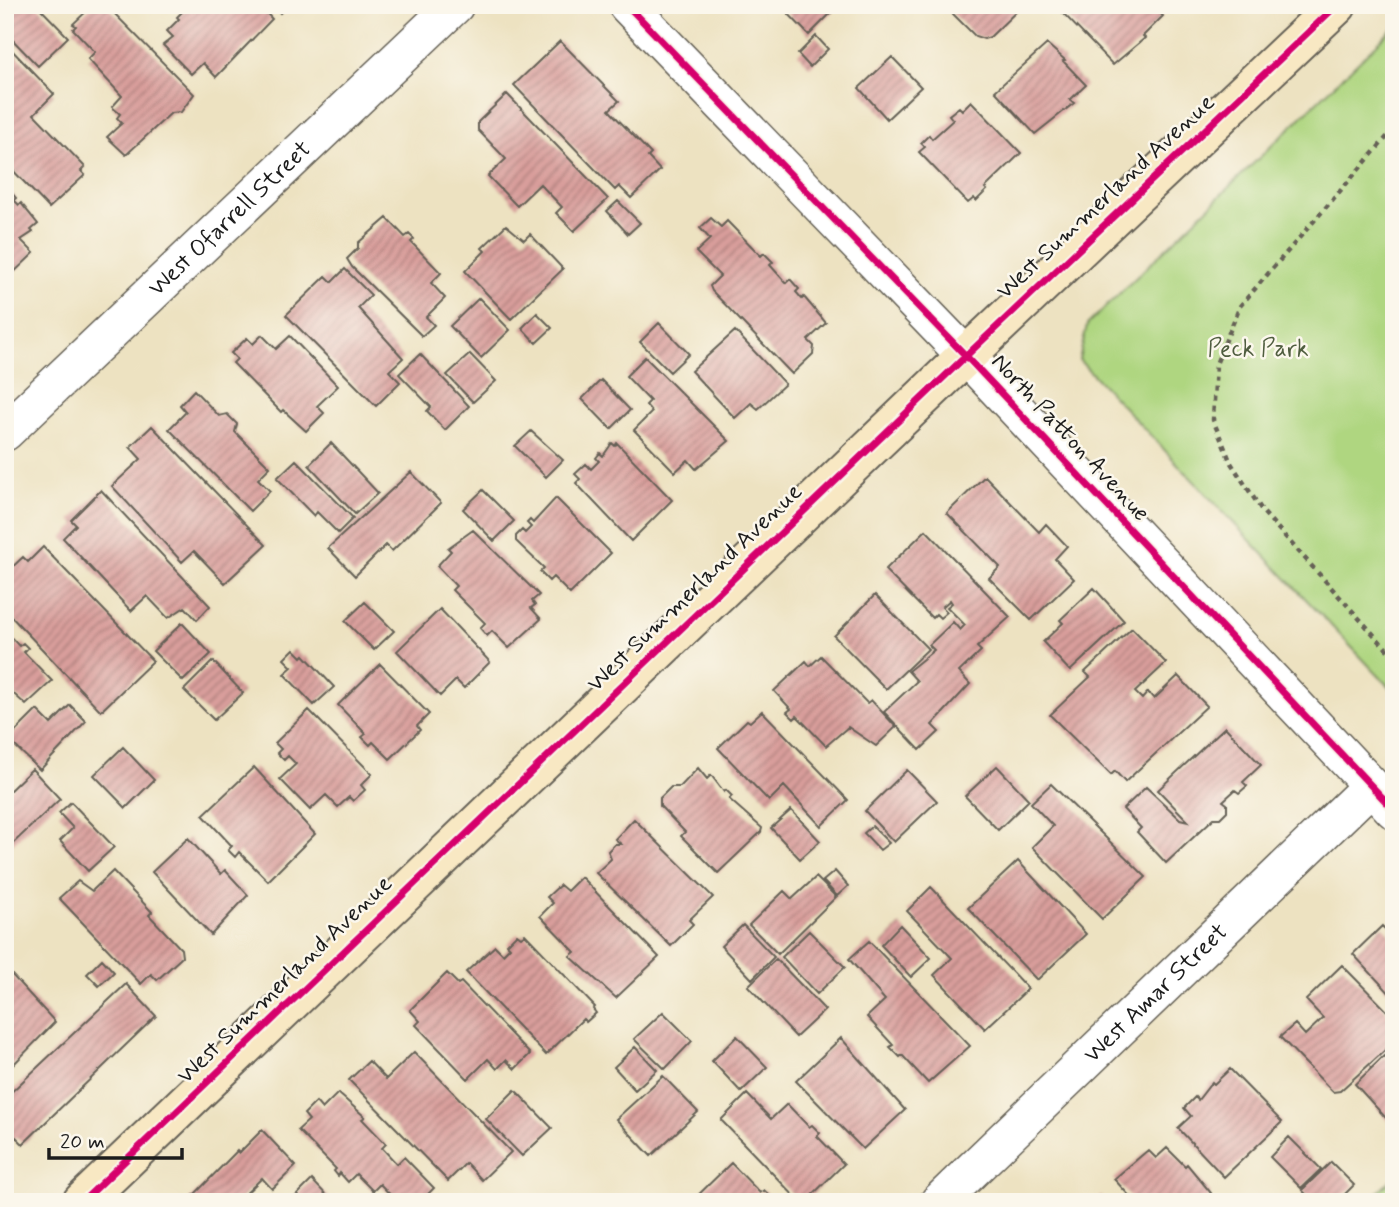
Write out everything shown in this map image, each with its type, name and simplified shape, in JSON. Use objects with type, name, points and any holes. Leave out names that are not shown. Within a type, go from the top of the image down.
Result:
[{"type":"main road","name":"West Summerland Avenue","points":[[82,1202],[1337,5]]},
{"type":"street","name":"West Ofarrell Street","points":[[5,432],[455,5]]},
{"type":"street","name":"North Patton Avenue","points":[[627,5],[966,356],[1382,798]]},
{"type":"street","name":"West Amar Street","points":[[939,1202],[1382,798]]},
{"type":"path","points":[[1394,129],[1240,306],[1216,364],[1213,420],[1231,463],[1263,512],[1394,657]]},
{"type":"green space","name":"Peck Park","points":[[1394,27],[1394,692],[1079,360],[1087,325]]},
{"type":"green space","points":[[1394,1177],[1394,1202],[1368,1202]]},
{"type":"building","points":[[5,5],[37,5],[68,37],[38,66],[5,32]]},
{"type":"building","points":[[93,5],[106,5],[194,94],[181,112],[171,113],[126,155],[107,137],[122,123],[117,118],[120,114],[112,107],[122,96],[88,59],[95,52],[73,29],[76,26],[73,24]]},
{"type":"building","points":[[199,5],[259,5],[272,19],[216,77],[203,63],[191,74],[163,45],[173,37],[167,31],[179,19],[177,17],[188,6],[193,11]]},
{"type":"building","points":[[273,5],[288,5],[280,13]]},
{"type":"building","points":[[839,5],[809,35],[782,7]]},
{"type":"building","points":[[956,5],[1023,5],[990,37],[984,39],[975,36],[950,11]]},
{"type":"building","points":[[1060,5],[1152,5],[1163,16],[1143,36],[1145,38],[1113,65],[1058,8]]},
{"type":"building","points":[[816,36],[828,49],[810,67],[798,54]]},
{"type":"building","points":[[560,41],[619,101],[609,110],[651,154],[648,157],[660,170],[631,198],[619,186],[615,190],[514,85]]},
{"type":"building","points":[[5,43],[54,94],[34,114],[85,167],[81,171],[85,175],[49,208],[5,162]]},
{"type":"building","points":[[1047,44],[1086,85],[1070,100],[1074,103],[1035,134],[995,91]]},
{"type":"building","points":[[892,57],[921,87],[887,119],[859,88]]},
{"type":"building","points":[[507,94],[608,199],[574,231],[556,213],[562,207],[540,184],[517,206],[488,176],[506,159],[478,130],[478,122]]},
{"type":"building","points":[[971,101],[1021,153],[985,188],[987,190],[976,201],[974,198],[968,203],[919,152],[925,147],[921,143],[929,135],[932,139],[953,120],[949,115],[959,107],[962,110]]},
{"type":"building","points":[[5,191],[10,191],[16,198],[14,200],[19,205],[21,203],[38,224],[31,230],[33,232],[21,240],[34,253],[7,279]]},
{"type":"building","points":[[618,201],[640,223],[628,234],[607,211]]},
{"type":"building","points":[[387,218],[405,237],[409,234],[414,239],[411,242],[441,273],[431,283],[445,298],[426,317],[434,325],[422,336],[347,259],[358,248],[358,243]]},
{"type":"building","points":[[711,218],[721,227],[727,221],[761,256],[764,253],[773,262],[770,265],[786,283],[790,279],[799,289],[796,292],[802,299],[804,297],[826,323],[808,340],[814,346],[813,354],[792,374],[712,291],[710,286],[720,276],[696,252],[710,239],[700,228]]},
{"type":"building","points":[[506,225],[524,240],[530,234],[563,269],[511,319],[465,271],[485,251],[482,248]]},
{"type":"building","points":[[345,269],[371,295],[358,308],[403,358],[389,371],[400,382],[376,406],[286,315],[326,276],[332,282]]},
{"type":"building","points":[[479,298],[510,330],[481,358],[450,326]]},
{"type":"building","points":[[537,313],[552,328],[536,343],[522,328]]},
{"type":"building","points":[[659,323],[689,354],[670,372],[640,342]]},
{"type":"building","points":[[735,331],[785,384],[758,409],[751,403],[735,418],[691,371]]},
{"type":"building","points":[[262,335],[276,349],[290,336],[338,386],[317,406],[324,413],[306,431],[283,410],[281,412],[233,363],[237,359],[231,353],[247,338],[253,344]]},
{"type":"building","points":[[420,354],[469,406],[445,430],[427,411],[431,407],[399,374]]},
{"type":"building","points":[[470,354],[496,381],[473,402],[447,375]]},
{"type":"building","points":[[645,357],[729,441],[696,469],[688,460],[675,472],[634,430],[652,412],[646,405],[650,401],[626,376]]},
{"type":"building","points":[[601,380],[630,410],[611,429],[582,399]]},
{"type":"building","points":[[194,390],[219,416],[227,414],[237,424],[235,432],[270,467],[258,479],[270,491],[250,511],[169,429],[186,412],[180,405]]},
{"type":"building","points":[[152,426],[266,545],[225,583],[194,551],[182,562],[112,486],[141,459],[130,447]]},
{"type":"building","points":[[531,431],[563,460],[546,477],[515,446]]},
{"type":"building","points":[[331,443],[378,493],[355,514],[309,465]]},
{"type":"building","points":[[612,443],[615,446],[617,443],[672,500],[631,541],[576,483],[580,479],[575,474],[586,464],[591,469],[599,461],[596,458],[600,453],[603,456]]},
{"type":"building","points":[[296,460],[353,518],[338,533],[317,512],[314,516],[277,478]]},
{"type":"building","points":[[411,472],[441,503],[392,551],[386,545],[355,576],[328,548]]},
{"type":"building","points":[[985,476],[1039,532],[1046,524],[1067,546],[1055,559],[1074,579],[1031,620],[989,578],[1000,567],[947,513]]},
{"type":"building","points":[[101,490],[210,606],[197,620],[185,607],[168,618],[147,596],[131,611],[63,538],[76,525],[71,520]]},
{"type":"building","points":[[483,490],[514,521],[494,541],[463,509]]},
{"type":"building","points":[[556,498],[611,553],[570,594],[553,577],[549,581],[540,572],[544,568],[516,541],[516,536],[522,530],[525,533],[531,527],[527,523],[530,520],[533,523]]},
{"type":"building","points":[[473,530],[539,595],[532,601],[535,605],[531,608],[541,619],[509,648],[492,631],[487,636],[480,628],[485,623],[452,590],[456,586],[437,566],[451,551],[448,548]]},
{"type":"building","points":[[926,530],[1010,617],[977,647],[981,651],[959,672],[970,684],[932,725],[939,732],[920,750],[884,712],[917,681],[908,671],[934,650],[929,645],[953,622],[960,630],[965,625],[947,607],[952,603],[950,600],[942,607],[947,612],[940,618],[936,614],[932,618],[885,570]]},
{"type":"building","points":[[43,547],[153,661],[101,711],[5,610],[5,574],[23,557],[28,562]]},
{"type":"building","points":[[1094,588],[1124,621],[1070,671],[1043,642],[1063,623],[1060,620]]},
{"type":"building","points":[[875,595],[928,649],[886,689],[834,636]]},
{"type":"building","points":[[365,602],[394,631],[374,650],[345,621]]},
{"type":"building","points":[[440,609],[490,662],[464,688],[456,680],[440,696],[397,651]]},
{"type":"building","points":[[182,623],[211,654],[183,681],[153,651]]},
{"type":"building","points":[[1132,628],[1166,663],[1135,692],[1142,699],[1148,692],[1154,699],[1178,676],[1207,706],[1125,782],[1115,771],[1111,775],[1050,715],[1090,677],[1085,672]]},
{"type":"building","points":[[5,631],[19,646],[23,643],[28,648],[24,652],[52,681],[26,705],[5,686]]},
{"type":"building","points":[[294,649],[302,657],[304,655],[334,687],[314,705],[284,674],[292,667],[284,659]]},
{"type":"building","points":[[821,656],[867,703],[871,700],[896,727],[876,746],[848,727],[826,746],[797,716],[794,719],[787,712],[791,709],[774,691],[806,661],[810,666]]},
{"type":"building","points":[[213,661],[243,693],[214,720],[184,690]]},
{"type":"building","points":[[380,664],[429,714],[417,726],[420,730],[390,759],[373,742],[370,745],[362,737],[366,734],[338,705]]},
{"type":"building","points":[[70,705],[86,721],[40,770],[8,739],[37,710],[51,724]]},
{"type":"building","points":[[309,710],[372,774],[361,785],[365,790],[353,801],[349,797],[338,807],[326,795],[310,810],[280,779],[296,764],[288,756],[284,760],[277,753],[281,749],[275,743]]},
{"type":"building","points":[[762,711],[848,800],[821,826],[784,786],[769,801],[718,748],[747,720],[750,722]]},
{"type":"building","points":[[1225,727],[1261,765],[1243,782],[1247,786],[1239,793],[1235,790],[1223,801],[1227,804],[1227,811],[1220,818],[1214,818],[1166,863],[1137,832],[1141,828],[1123,809],[1146,787],[1180,819],[1188,821],[1158,790]]},
{"type":"building","points":[[123,747],[154,780],[126,808],[94,775]]},
{"type":"building","points":[[997,766],[1029,800],[998,830],[965,796]]},
{"type":"building","points":[[254,767],[315,834],[268,881],[239,852],[235,857],[228,850],[232,846],[203,815]]},
{"type":"building","points":[[698,768],[707,779],[711,775],[724,792],[726,790],[732,796],[729,799],[762,828],[718,873],[681,836],[685,832],[660,806],[660,798],[671,787],[680,787]]},
{"type":"building","points":[[32,769],[60,799],[6,850],[5,795]]},
{"type":"building","points":[[907,770],[937,801],[894,842],[865,811]]},
{"type":"building","points":[[1051,784],[1146,877],[1102,919],[1032,847],[1053,826],[1031,803]]},
{"type":"building","points":[[71,802],[114,847],[88,871],[60,841],[73,828],[59,813]]},
{"type":"building","points":[[791,810],[820,841],[800,859],[771,828]]},
{"type":"building","points":[[634,819],[713,897],[689,920],[693,924],[671,946],[596,873],[611,859],[608,851],[615,844],[621,844],[615,839]]},
{"type":"building","points":[[872,826],[889,843],[880,850],[864,833]]},
{"type":"building","points":[[188,838],[221,874],[225,870],[248,895],[211,935],[152,872]]},
{"type":"building","points":[[1018,861],[1086,934],[1037,980],[968,908]]},
{"type":"building","points":[[113,871],[152,912],[149,915],[181,949],[182,957],[157,980],[151,974],[141,984],[59,898],[78,881],[92,891]]},
{"type":"building","points":[[835,871],[848,886],[837,896],[823,881]]},
{"type":"building","points":[[581,877],[659,957],[616,998],[570,956],[575,952],[540,916],[553,903],[547,897],[560,885],[567,891]]},
{"type":"building","points":[[816,877],[836,897],[778,954],[749,925],[784,891],[792,899]]},
{"type":"building","points":[[931,887],[1028,989],[985,1029],[934,975],[952,958],[907,911]]},
{"type":"building","points":[[743,925],[774,957],[752,979],[721,946]]},
{"type":"building","points":[[900,925],[931,958],[911,977],[881,945]]},
{"type":"building","points":[[1382,926],[1394,938],[1394,998],[1353,954]]},
{"type":"building","points":[[809,931],[845,967],[817,994],[782,957]]},
{"type":"building","points":[[517,934],[521,937],[525,934],[595,1007],[593,1009],[596,1013],[586,1022],[583,1019],[546,1055],[466,972],[495,946],[503,954],[510,947],[507,944]]},
{"type":"building","points":[[869,941],[970,1046],[928,1083],[902,1055],[900,1057],[890,1047],[893,1045],[867,1017],[885,1000],[849,959]]},
{"type":"building","points":[[102,959],[114,972],[99,986],[87,974]]},
{"type":"building","points":[[776,959],[825,1010],[796,1037],[748,986]]},
{"type":"building","points":[[1342,965],[1394,1018],[1394,1042],[1340,1091],[1333,1092],[1280,1037],[1295,1024],[1305,1035],[1323,1018],[1306,1000]]},
{"type":"building","points":[[447,973],[458,984],[461,982],[530,1054],[515,1069],[506,1060],[497,1069],[488,1059],[468,1079],[416,1025],[420,1021],[410,1010]]},
{"type":"building","points":[[11,974],[55,1022],[5,1073],[5,980]]},
{"type":"building","points":[[126,984],[156,1016],[23,1144],[16,1137],[12,1141],[5,1134],[5,1098]]},
{"type":"building","points":[[663,1012],[692,1041],[665,1069],[634,1039]]},
{"type":"building","points":[[737,1036],[767,1067],[741,1092],[712,1061]]},
{"type":"building","points":[[841,1038],[905,1110],[863,1149],[796,1081]]},
{"type":"building","points":[[635,1047],[657,1070],[635,1090],[614,1067]]},
{"type":"building","points":[[414,1052],[511,1152],[482,1180],[466,1163],[448,1181],[349,1080],[369,1061],[386,1079]]},
{"type":"building","points":[[1384,1056],[1394,1066],[1394,1127],[1355,1084]]},
{"type":"building","points":[[1230,1069],[1282,1122],[1224,1177],[1178,1128],[1191,1116],[1184,1108],[1195,1097],[1198,1100],[1212,1082],[1214,1084]]},
{"type":"building","points":[[663,1076],[698,1112],[651,1156],[616,1119]]},
{"type":"building","points":[[515,1090],[552,1128],[522,1156],[486,1119]]},
{"type":"building","points":[[338,1093],[365,1117],[362,1119],[386,1144],[382,1148],[397,1164],[404,1157],[434,1188],[420,1202],[397,1202],[380,1184],[373,1191],[356,1174],[348,1182],[340,1173],[338,1176],[334,1171],[336,1169],[298,1130],[309,1120],[304,1114],[316,1102],[322,1109]]},
{"type":"building","points":[[747,1094],[771,1119],[787,1104],[809,1127],[812,1125],[820,1133],[817,1136],[844,1164],[805,1202],[800,1202],[721,1120]]},
{"type":"building","points":[[262,1130],[296,1166],[272,1189],[262,1178],[237,1202],[187,1202],[237,1151],[239,1153]]},
{"type":"building","points":[[1289,1137],[1321,1169],[1301,1188],[1270,1157]]},
{"type":"building","points":[[1167,1148],[1185,1166],[1187,1164],[1211,1193],[1203,1202],[1135,1202],[1114,1179],[1148,1150],[1156,1158]]},
{"type":"building","points":[[1331,1162],[1354,1185],[1337,1202],[1313,1202],[1302,1190]]},
{"type":"building","points":[[731,1163],[760,1193],[764,1190],[771,1197],[769,1202],[691,1202]]},
{"type":"building","points":[[312,1180],[333,1202],[290,1202]]},
{"type":"building","points":[[1101,1196],[1106,1202],[1090,1202],[1097,1199]]},
{"type":"cycle path","points":[[627,5],[966,356],[1394,810]]},
{"type":"cycle path","points":[[82,1202],[1337,5]]}]
